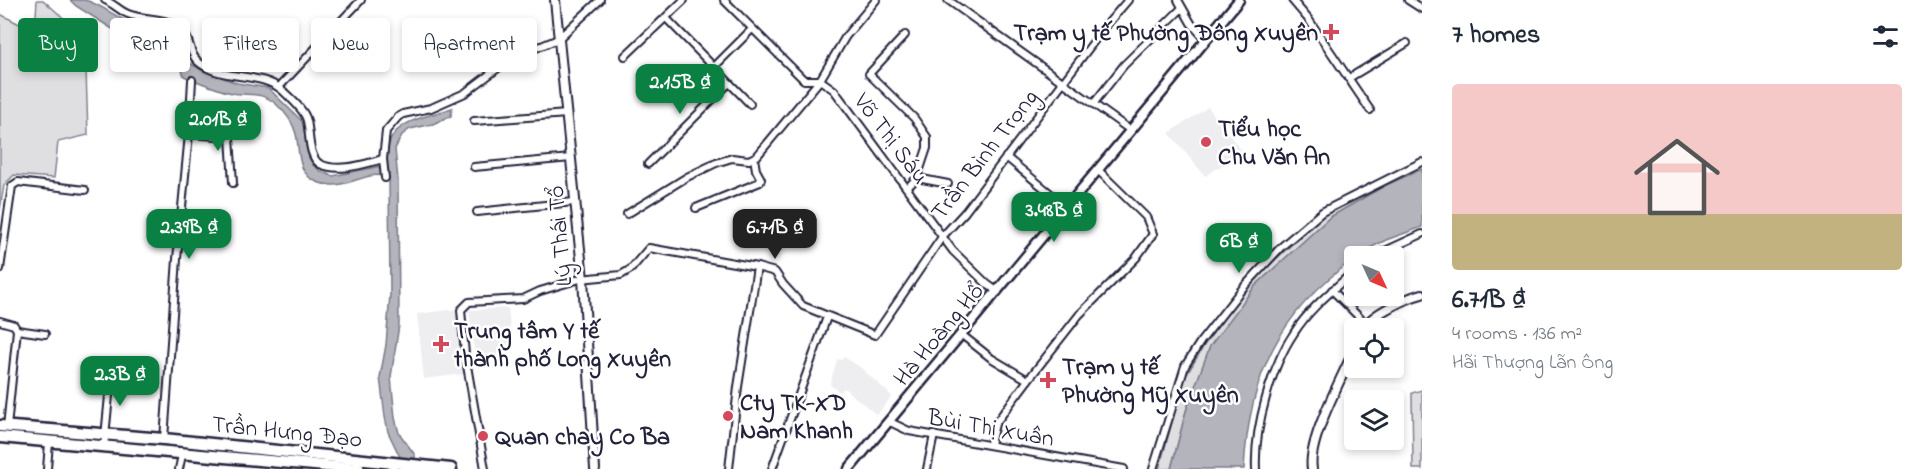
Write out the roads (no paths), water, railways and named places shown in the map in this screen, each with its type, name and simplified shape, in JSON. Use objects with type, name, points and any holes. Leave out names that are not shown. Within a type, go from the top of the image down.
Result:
[{"type":"highway","name":"Trần Hưng Đạo","points":[[3,426],[164,439],[430,468]]},
{"type":"highway","name":"Trần Hưng Đạo","points":[[0,437],[359,469]]},
{"type":"highway","points":[[182,455],[184,442]]},
{"type":"highway","points":[[430,468],[452,469]]},
{"type":"main road","name":"Hà Hoàng Hổ","points":[[849,469],[1239,0]]},
{"type":"street","points":[[105,0],[128,14],[171,22],[183,32],[192,56],[201,65],[224,74],[256,78],[279,87],[307,119],[309,140],[317,162],[328,166],[344,167],[383,161]]},
{"type":"street","points":[[279,87],[361,0]]},
{"type":"street","name":"Lý Thái Tổ","points":[[555,0],[583,279],[595,469]]},
{"type":"street","points":[[385,178],[383,161],[386,131],[398,117],[431,108],[465,93],[517,56],[558,39],[600,0]]},
{"type":"street","points":[[625,56],[684,0]]},
{"type":"street","points":[[724,0],[804,80],[820,80]]},
{"type":"street","points":[[627,214],[687,177],[716,163],[732,158],[749,160],[754,158],[820,80],[846,36],[876,0]]},
{"type":"street","points":[[948,0],[1131,130]]},
{"type":"street","name":"Trần Bình Trọng","points":[[827,317],[875,335],[942,237],[964,212],[1128,0]]},
{"type":"street","points":[[1178,0],[1206,40]]},
{"type":"street","points":[[1292,0],[1309,20],[1370,110]]},
{"type":"street","points":[[1408,0],[1422,9]]},
{"type":"street","points":[[1094,103],[1124,65],[1182,8]]},
{"type":"street","points":[[666,18],[750,104]]},
{"type":"street","points":[[714,67],[752,29]]},
{"type":"street","points":[[905,35],[869,74],[914,118],[927,137],[927,148],[917,178],[907,188]]},
{"type":"street","points":[[1348,78],[1407,43]]},
{"type":"street","points":[[164,439],[192,80]]},
{"type":"street","name":"Võ Thị Sáu","points":[[820,80],[834,90],[953,251],[998,292]]},
{"type":"street","points":[[648,164],[729,82]]},
{"type":"street","points":[[474,121],[567,114]]},
{"type":"street","points":[[189,134],[230,137],[233,183]]},
{"type":"street","points":[[1006,157],[1067,207]]},
{"type":"street","points":[[474,166],[571,158]]},
{"type":"street","points":[[696,208],[760,182],[754,158]]},
{"type":"street","points":[[1153,469],[1185,366],[1200,341],[1242,289],[1281,247],[1322,212],[1422,162]]},
{"type":"street","points":[[990,444],[995,424],[1028,380],[1079,315],[1136,258],[1153,234],[1146,217],[1098,170]]},
{"type":"street","points":[[917,178],[948,184]]},
{"type":"street","points":[[0,269],[12,186],[18,182],[85,190]]},
{"type":"street","points":[[477,212],[574,202]]},
{"type":"street","points":[[1396,246],[1422,234]]},
{"type":"street","points":[[485,469],[465,354],[461,310],[469,302],[523,299],[540,291],[583,279],[621,275],[631,269],[649,248],[775,272],[803,306],[827,317],[772,469]]},
{"type":"street","points":[[729,469],[749,304],[757,267]]},
{"type":"street","points":[[1256,469],[1261,423],[1273,378],[1285,349],[1309,313],[1344,280]]},
{"type":"street","points":[[1332,290],[1358,318]]},
{"type":"street","points":[[1375,318],[1383,312],[1422,294]]},
{"type":"street","points":[[0,321],[14,325],[17,330],[3,426]]},
{"type":"street","points":[[17,330],[45,334]]},
{"type":"street","points":[[962,335],[991,358],[1028,380]]},
{"type":"street","points":[[104,447],[112,365]]},
{"type":"street","points":[[1312,469],[1310,459],[1318,431],[1344,372]]},
{"type":"street","name":"Bùi Thị Xuân","points":[[890,422],[909,431],[1124,469]]},
{"type":"street","points":[[927,469],[934,435]]},
{"type":"street","points":[[47,469],[50,442]]},
{"type":"street","points":[[179,469],[182,455]]},
{"type":"place","name":"Trạm y tế Phường Đông Xuyên","points":[[1331,32]]},
{"type":"place","name":"Tiểu học Chu Văn An","points":[[1206,142]]},
{"type":"place","name":"Trung tâm Y tế thành phố Long Xuyên","points":[[441,344]]},
{"type":"place","name":"Trạm y tế Phường Mỹ Xuyên","points":[[1048,380]]},
{"type":"place","name":"Cty TK-XD Nam Khanh","points":[[728,416]]},
{"type":"place","name":"Quan chay Co Ba","points":[[483,436]]}]
